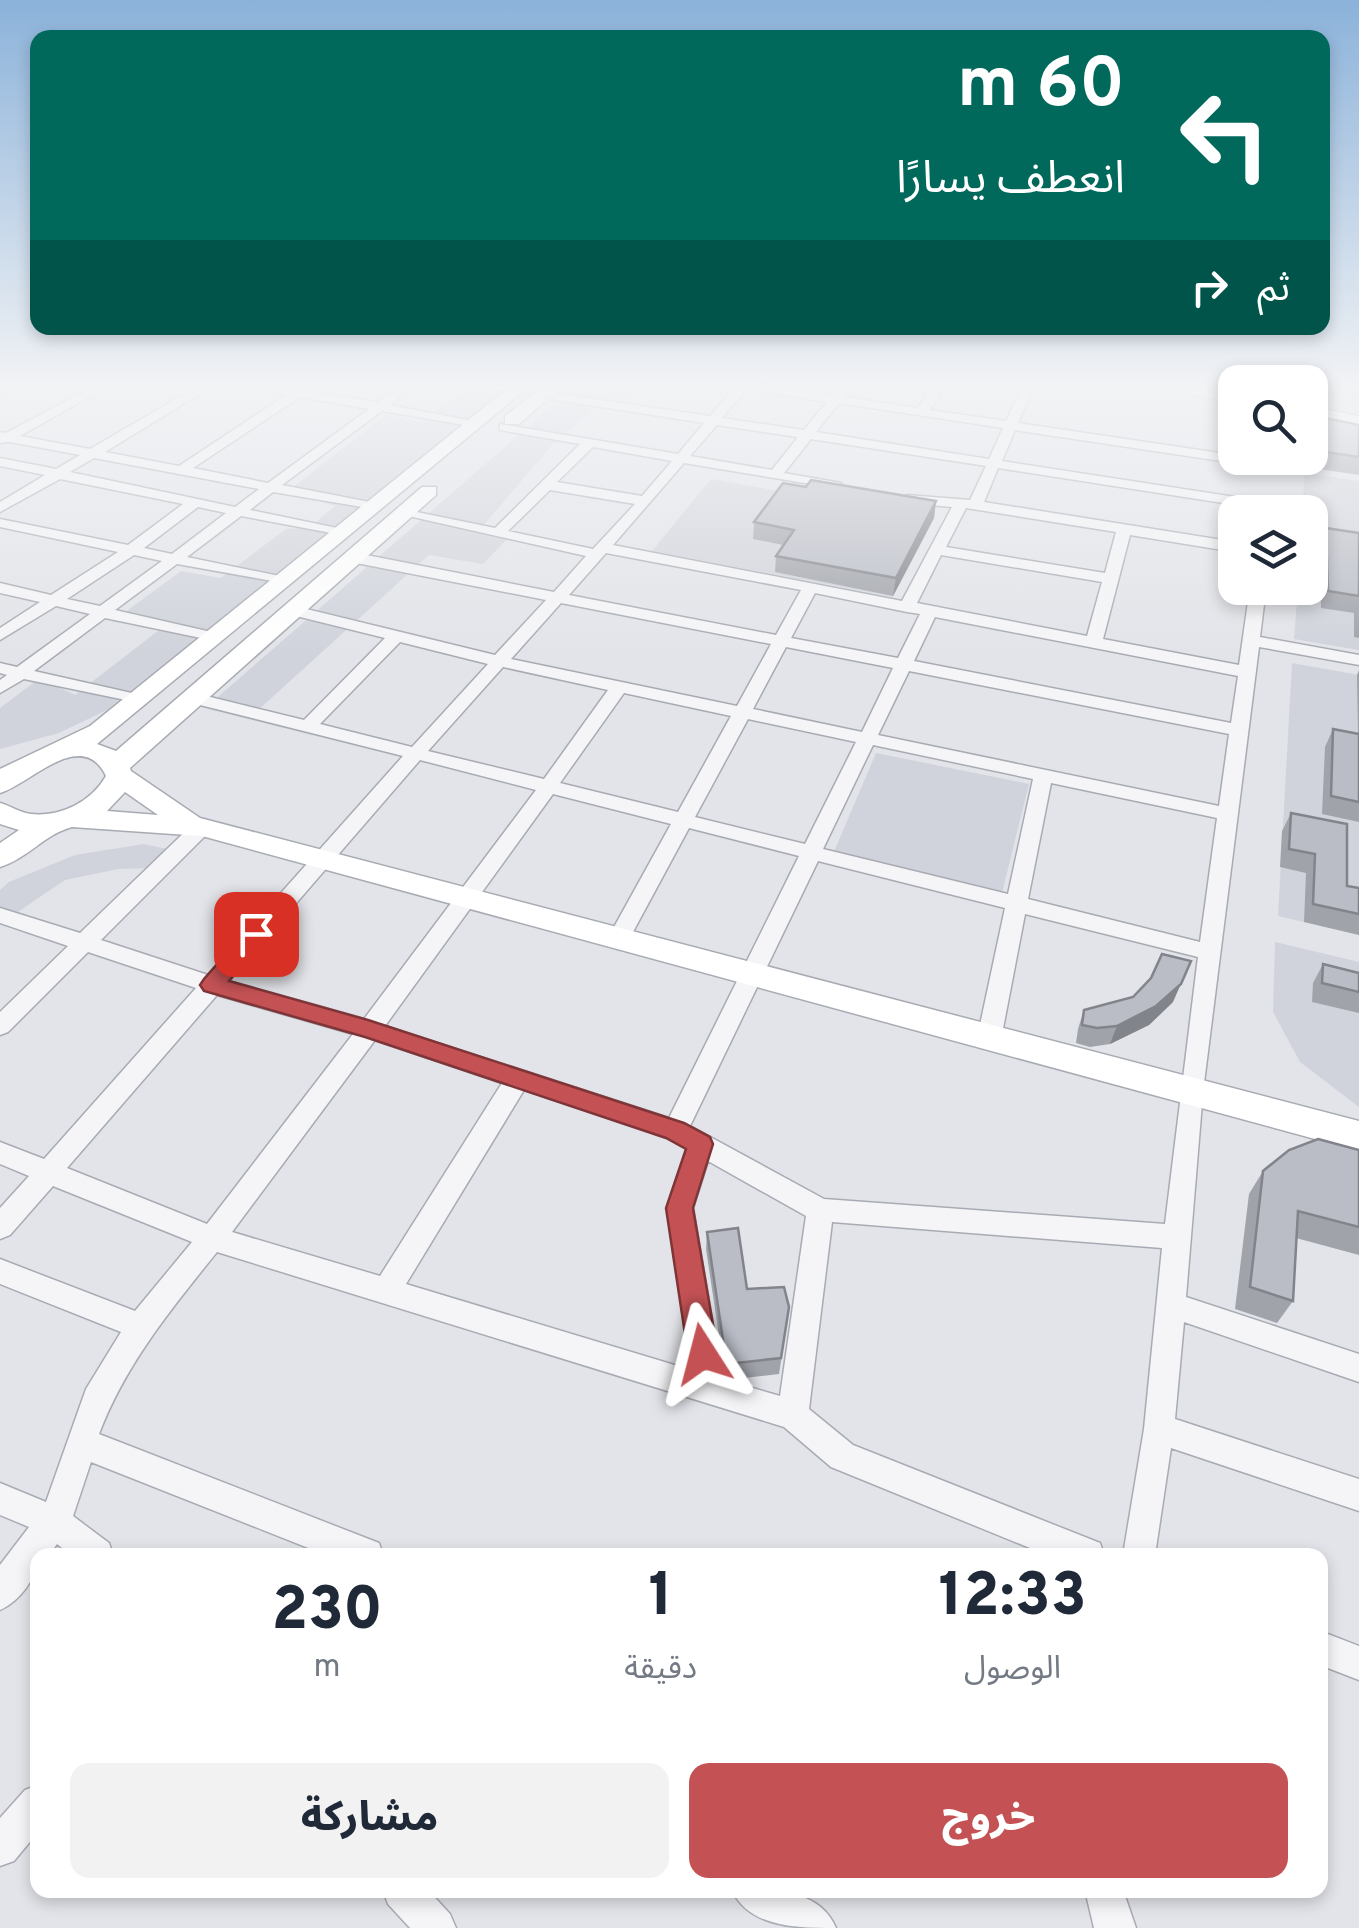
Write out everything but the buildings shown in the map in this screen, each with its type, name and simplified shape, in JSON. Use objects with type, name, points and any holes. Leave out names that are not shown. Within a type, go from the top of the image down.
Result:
[{"type":"main road","points":[[0,784],[12,771],[99,732],[414,474]]},
{"type":"main road","points":[[0,858],[59,820],[104,800],[118,770],[190,697],[449,474]]},
{"type":"main road","points":[[0,756],[97,752],[197,826]]},
{"type":"main road","points":[[0,812],[13,820],[197,826],[1359,1136]]},
{"type":"street","points":[[47,474],[342,534]]},
{"type":"street","points":[[0,508],[58,474]]},
{"type":"street","points":[[196,474],[374,507]]},
{"type":"street","points":[[0,688],[289,474]]},
{"type":"street","points":[[498,534],[558,474]]},
{"type":"street","points":[[0,1227],[414,754],[502,662],[669,474]]},
{"type":"street","points":[[765,474],[851,489]]},
{"type":"street","points":[[907,607],[937,550],[988,474]]},
{"type":"street","points":[[1196,474],[1271,485]]},
{"type":"street","points":[[1196,474],[1271,485]]},
{"type":"street","points":[[547,485],[646,501]]},
{"type":"street","points":[[889,496],[968,504],[1218,545]]},
{"type":"street","points":[[0,635],[130,550],[192,504]]},
{"type":"street","points":[[402,513],[1246,672]]},
{"type":"street","points":[[0,523],[283,582]]},
{"type":"street","points":[[1094,643],[1124,529]]},
{"type":"street","points":[[1328,534],[1359,539]]},
{"type":"street","points":[[937,550],[1112,579]]},
{"type":"street","points":[[351,557],[1239,730]]},
{"type":"street","points":[[0,588],[214,638]]},
{"type":"street","points":[[619,938],[810,588]]},
{"type":"street","points":[[1140,1548],[1159,1429],[1191,1091],[1256,605]]},
{"type":"street","points":[[290,610],[502,662],[1228,814]]},
{"type":"street","points":[[675,1130],[930,611]]},
{"type":"street","points":[[307,727],[397,636]]},
{"type":"street","points":[[1252,641],[1359,660]]},
{"type":"street","points":[[0,668],[139,700]]},
{"type":"street","points":[[34,1548],[54,1521],[68,1492],[80,1442],[98,1399],[140,1326],[212,1238],[468,898],[620,686]]},
{"type":"street","points":[[190,697],[1209,952]]},
{"type":"street","points":[[989,1039],[1020,904],[1043,775]]},
{"type":"street","points":[[0,1026],[197,826]]},
{"type":"street","points":[[0,915],[212,985],[368,1029],[675,1130],[820,1210],[1179,1237]]},
{"type":"street","points":[[387,1291],[518,1078]]},
{"type":"street","points":[[700,1144],[680,1200],[680,1216],[709,1389]]},
{"type":"street","points":[[0,1153],[212,1238],[793,1414],[842,1456],[1071,1548]]},
{"type":"street","points":[[793,1414],[820,1210]]},
{"type":"street","points":[[0,1271],[140,1326]]},
{"type":"street","points":[[1172,1305],[1359,1368]]},
{"type":"street","points":[[1159,1429],[1359,1494]]},
{"type":"street","points":[[80,1442],[349,1548]]},
{"type":"street","points":[[0,1498],[54,1521],[88,1548]]},
{"type":"street","points":[[0,1593],[30,1553]]},
{"type":"street","points":[[1328,1651],[1359,1663]]},
{"type":"street","points":[[0,1847],[30,1813]]},
{"type":"street","points":[[409,1898],[436,1928]]},
{"type":"street","points":[[765,1898],[816,1928]]},
{"type":"street","points":[[1105,1898],[1116,1928]]},
{"type":"shaded area","points":[[310,474],[399,474],[107,710],[59,733],[0,749],[0,708],[40,678],[75,695],[163,627],[113,621],[181,571],[221,578],[286,529],[310,527],[335,506],[288,491]]},
{"type":"shaded area","points":[[474,474],[527,474],[482,527],[513,533],[483,564],[429,555],[257,711],[211,703]]},
{"type":"shaded area","points":[[1305,475],[1359,481],[1359,533],[1328,529],[1328,495],[1303,495]]},
{"type":"shaded area","points":[[711,479],[934,518],[893,597],[652,551]]},
{"type":"shaded area","points":[[1328,542],[1359,547],[1359,650],[1294,639],[1297,605],[1328,605]]},
{"type":"shaded area","points":[[1292,663],[1359,675],[1359,935],[1278,916]]},
{"type":"shaded area","points":[[876,753],[1029,784],[1002,893],[833,854]]},
{"type":"shaded area","points":[[144,844],[176,851],[161,868],[118,869],[65,880],[0,924],[0,890],[9,882],[75,855]]},
{"type":"shaded area","points":[[1275,942],[1359,962],[1359,1107],[1300,1062],[1273,1012]]},
{"type":"route","points":[[256,934],[212,985],[368,1029],[675,1130],[700,1144],[680,1200],[680,1216],[703,1354]]}]
